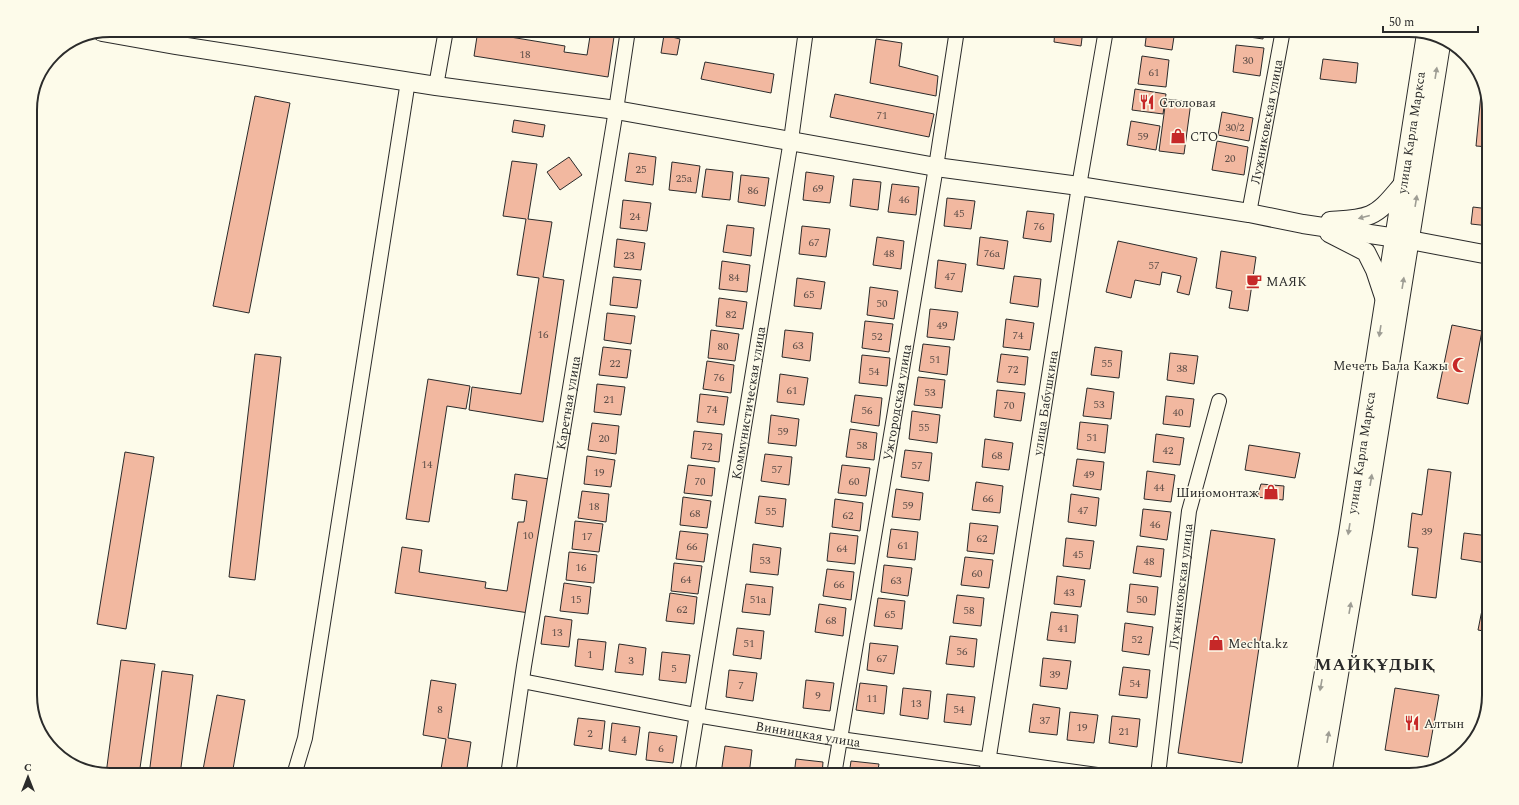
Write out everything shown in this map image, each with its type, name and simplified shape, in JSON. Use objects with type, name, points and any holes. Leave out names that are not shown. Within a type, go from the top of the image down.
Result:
[{"type":"main road","points":[[130,37],[436,86],[616,110],[936,167],[1079,186],[1249,213],[1303,224],[1403,239],[1482,254]]},
{"type":"main road","name":"улица Карла Маркса","points":[[1307,768],[1348,534],[1385,300],[1403,239],[1404,183],[1425,39]]},
{"type":"main road","name":"улица Карла Маркса","points":[[1323,768],[1355,583],[1403,239],[1441,45]]},
{"type":"main road","points":[[1303,224],[1353,220],[1370,215],[1385,204],[1404,183]]},
{"type":"main road","points":[[1303,224],[1326,232],[1366,252],[1375,270],[1385,300]]},
{"type":"street","points":[[436,86],[445,37]]},
{"type":"street","name":"Каретная улица","points":[[509,768],[627,37]]},
{"type":"street","name":"Коммунистическая улица","points":[[688,768],[791,140],[805,37]]},
{"type":"street","name":"Ужгородская улица","points":[[835,768],[936,167],[956,37]]},
{"type":"street","name":"улица Бабушкина","points":[[987,768],[1079,186],[1105,37]]},
{"type":"street","name":"Лужниковская улица","points":[[1249,213],[1282,37]]},
{"type":"street","points":[[296,768],[305,738],[408,81]]},
{"type":"street","name":"Лужниковская улица","points":[[1159,768],[1189,511],[1219,400]]},
{"type":"street","name":"Винницкая улица","points":[[522,682],[696,715],[840,739],[1042,768]]},
{"type":"building","points":[[477,37],[510,37],[565,46],[564,52],[587,55],[590,37],[614,37],[608,77],[474,56]]},
{"type":"building","points":[[664,37],[680,39],[677,55],[661,53]]},
{"type":"building","points":[[1054,37],[1082,37],[1081,46],[1054,42]]},
{"type":"building","points":[[1146,37],[1174,37],[1172,50],[1145,46]]},
{"type":"building","points":[[1249,37],[1263,37],[1263,39]]},
{"type":"building","points":[[876,39],[902,43],[899,66],[938,76],[936,96],[870,83]]},
{"type":"building","points":[[1236,45],[1264,48],[1260,76],[1233,72]]},
{"type":"building","points":[[1142,56],[1169,60],[1166,87],[1138,84]]},
{"type":"building","points":[[1323,59],[1358,63],[1356,83],[1320,79]]},
{"type":"building","points":[[705,62],[774,74],[771,93],[701,79]]},
{"type":"building","points":[[1135,89],[1166,94],[1163,114],[1132,110]]},
{"type":"building","points":[[835,94],[934,114],[929,137],[830,117]]},
{"type":"building","points":[[1481,95],[1482,146],[1476,146]]},
{"type":"building","points":[[255,96],[290,103],[249,313],[213,306]]},
{"type":"building","points":[[1166,99],[1191,102],[1184,154],[1159,151]]},
{"type":"building","points":[[1222,112],[1253,118],[1249,141],[1218,135]]},
{"type":"building","points":[[514,120],[545,125],[543,137],[512,132]]},
{"type":"building","points":[[1131,121],[1160,126],[1156,150],[1127,145]]},
{"type":"building","points":[[1217,141],[1248,147],[1244,175],[1212,170]]},
{"type":"building","points":[[629,153],[656,157],[653,185],[625,181]]},
{"type":"building","points":[[569,157],[582,175],[560,190],[547,172]]},
{"type":"building","points":[[512,161],[537,164],[528,219],[552,222],[543,277],[564,280],[543,422],[469,410],[472,387],[521,394],[539,278],[517,275],[526,219],[503,216]]},
{"type":"building","points":[[672,162],[700,166],[696,193],[669,190]]},
{"type":"building","points":[[706,169],[733,172],[730,200],[702,197]]},
{"type":"building","points":[[806,172],[834,176],[830,203],[803,200]]},
{"type":"building","points":[[741,175],[769,178],[765,206],[738,202]]},
{"type":"building","points":[[853,179],[881,182],[878,210],[850,206]]},
{"type":"building","points":[[892,184],[919,187],[916,215],[888,212]]},
{"type":"building","points":[[947,198],[975,201],[971,229],[944,226]]},
{"type":"building","points":[[623,200],[651,203],[647,231],[620,228]]},
{"type":"building","points":[[1473,207],[1482,208],[1482,225],[1471,224]]},
{"type":"building","points":[[1027,211],[1054,214],[1051,242],[1023,238]]},
{"type":"building","points":[[727,225],[754,228],[751,256],[723,252]]},
{"type":"building","points":[[802,226],[830,229],[826,257],[799,254]]},
{"type":"building","points":[[877,237],[904,241],[901,269],[873,265]]},
{"type":"building","points":[[980,237],[1008,241],[1004,269],[977,265]]},
{"type":"building","points":[[617,239],[645,243],[641,270],[614,267]]},
{"type":"building","points":[[1118,241],[1197,258],[1189,295],[1177,292],[1181,276],[1162,272],[1160,285],[1135,280],[1131,298],[1106,292]]},
{"type":"building","points":[[1221,251],[1256,257],[1248,311],[1229,308],[1232,291],[1216,288]]},
{"type":"building","points":[[938,260],[966,264],[962,292],[935,288]]},
{"type":"building","points":[[722,261],[750,265],[747,292],[719,289]]},
{"type":"building","points":[[1014,276],[1041,279],[1038,307],[1010,303]]},
{"type":"building","points":[[613,277],[641,280],[637,308],[610,305]]},
{"type":"building","points":[[797,278],[825,282],[821,309],[794,306]]},
{"type":"building","points":[[870,287],[898,291],[894,319],[867,315]]},
{"type":"building","points":[[719,298],[747,302],[743,329],[716,326]]},
{"type":"building","points":[[930,309],[958,312],[954,340],[927,337]]},
{"type":"building","points":[[607,313],[635,316],[631,344],[604,340]]},
{"type":"building","points":[[1006,319],[1034,323],[1030,350],[1003,347]]},
{"type":"building","points":[[865,321],[893,324],[889,352],[862,348]]},
{"type":"building","name":"Мечеть Бала Кажы","points":[[1452,325],[1482,331],[1468,404],[1437,398]]},
{"type":"building","points":[[711,330],[739,334],[735,361],[708,358]]},
{"type":"building","points":[[785,330],[813,333],[810,361],[782,357]]},
{"type":"building","points":[[923,344],[950,347],[947,375],[919,371]]},
{"type":"building","points":[[603,347],[631,350],[627,378],[599,375]]},
{"type":"building","points":[[1095,347],[1122,351],[1119,378],[1091,375]]},
{"type":"building","points":[[1170,353],[1198,356],[1194,384],[1167,380]]},
{"type":"building","points":[[255,354],[281,357],[255,580],[229,577]]},
{"type":"building","points":[[1001,354],[1028,357],[1025,385],[997,382]]},
{"type":"building","points":[[862,355],[890,358],[887,386],[859,383]]},
{"type":"building","points":[[707,361],[734,365],[731,393],[703,389]]},
{"type":"building","points":[[780,374],[808,378],[804,405],[777,402]]},
{"type":"building","points":[[918,377],[945,380],[942,408],[914,405]]},
{"type":"building","points":[[428,379],[470,386],[466,409],[447,406],[429,522],[406,519]]},
{"type":"building","points":[[597,384],[625,387],[621,415],[594,412]]},
{"type":"building","points":[[1087,388],[1114,392],[1111,419],[1083,416]]},
{"type":"building","points":[[997,390],[1025,393],[1021,421],[994,417]]},
{"type":"building","points":[[700,394],[728,397],[724,425],[697,422]]},
{"type":"building","points":[[855,395],[882,398],[879,426],[851,422]]},
{"type":"building","points":[[1166,396],[1194,399],[1190,427],[1163,424]]},
{"type":"building","points":[[912,411],[940,415],[937,443],[909,439]]},
{"type":"building","points":[[771,415],[799,419],[796,446],[768,443]]},
{"type":"building","points":[[1080,422],[1108,425],[1105,453],[1077,449]]},
{"type":"building","points":[[592,423],[619,426],[616,454],[588,450]]},
{"type":"building","points":[[850,429],[877,433],[874,460],[846,457]]},
{"type":"building","points":[[694,431],[722,434],[719,462],[691,458]]},
{"type":"building","points":[[1156,434],[1184,438],[1180,465],[1153,462]]},
{"type":"building","points":[[985,439],[1013,443],[1009,470],[982,467]]},
{"type":"building","points":[[1249,445],[1300,453],[1295,478],[1245,470]]},
{"type":"building","points":[[905,450],[932,453],[929,481],[901,477]]},
{"type":"building","points":[[125,452],[154,457],[126,629],[97,624]]},
{"type":"building","points":[[765,454],[792,457],[789,485],[761,481]]},
{"type":"building","points":[[587,456],[615,460],[611,487],[584,484]]},
{"type":"building","points":[[1077,459],[1104,462],[1101,490],[1073,486]]},
{"type":"building","points":[[688,465],[715,468],[712,496],[684,493]]},
{"type":"building","points":[[842,465],[870,468],[866,496],[838,493]]},
{"type":"building","points":[[1428,469],[1451,472],[1436,598],[1412,595],[1418,548],[1408,547],[1412,513],[1422,515]]},
{"type":"building","points":[[1147,471],[1175,475],[1171,502],[1144,499]]},
{"type":"building","points":[[515,474],[549,479],[529,613],[395,593],[402,547],[422,550],[419,572],[486,582],[485,588],[507,591],[518,522],[524,522],[527,501],[512,499]]},
{"type":"building","points":[[976,482],[1003,486],[1000,513],[972,510]]},
{"type":"building","name":"Шиномонтаж","points":[[1261,484],[1284,486],[1283,500],[1257,497]]},
{"type":"building","points":[[896,489],[923,493],[920,520],[892,517]]},
{"type":"building","points":[[582,491],[609,494],[606,522],[578,518]]},
{"type":"building","points":[[1071,494],[1099,498],[1096,526],[1068,522]]},
{"type":"building","points":[[759,496],[786,499],[783,527],[755,523]]},
{"type":"building","points":[[683,497],[711,501],[707,528],[680,525]]},
{"type":"building","points":[[835,499],[863,503],[860,531],[832,527]]},
{"type":"building","points":[[1143,509],[1171,512],[1167,540],[1140,536]]},
{"type":"building","points":[[575,521],[603,524],[599,552],[572,549]]},
{"type":"building","points":[[970,523],[998,526],[994,554],[967,551]]},
{"type":"building","points":[[891,529],[918,532],[915,560],[887,557]]},
{"type":"building","points":[[1211,530],[1275,539],[1242,763],[1178,753]]},
{"type":"building","points":[[680,531],[708,534],[704,562],[676,559]]},
{"type":"building","points":[[830,533],[858,536],[855,564],[827,561]]},
{"type":"building","points":[[1464,533],[1482,535],[1482,562],[1461,559]]},
{"type":"building","points":[[1066,538],[1094,541],[1090,569],[1063,566]]},
{"type":"building","points":[[753,544],[781,548],[778,575],[750,572]]},
{"type":"building","points":[[1137,546],[1164,549],[1161,577],[1133,573]]},
{"type":"building","points":[[569,552],[597,555],[594,583],[566,580]]},
{"type":"building","points":[[965,557],[993,560],[989,588],[961,585]]},
{"type":"building","points":[[674,563],[702,566],[698,594],[671,591]]},
{"type":"building","points":[[884,565],[912,568],[908,596],[881,592]]},
{"type":"building","points":[[827,569],[854,572],[851,600],[823,596]]},
{"type":"building","points":[[1057,576],[1085,580],[1081,607],[1054,604]]},
{"type":"building","points":[[564,583],[591,587],[588,614],[560,611]]},
{"type":"building","points":[[746,584],[773,587],[770,615],[742,612]]},
{"type":"building","points":[[1130,584],[1158,587],[1155,615],[1127,612]]},
{"type":"building","points":[[670,593],[697,597],[694,624],[666,621]]},
{"type":"building","points":[[957,595],[984,598],[981,626],[953,623]]},
{"type":"building","points":[[878,598],[905,601],[902,629],[874,626]]},
{"type":"building","points":[[819,604],[846,608],[843,636],[815,632]]},
{"type":"building","points":[[1482,610],[1482,631],[1478,630]]},
{"type":"building","points":[[1051,612],[1078,615],[1075,643],[1047,640]]},
{"type":"building","points":[[545,616],[572,620],[569,647],[541,644]]},
{"type":"building","points":[[1125,623],[1153,627],[1149,655],[1122,651]]},
{"type":"building","points":[[737,628],[764,631],[761,659],[733,655]]},
{"type":"building","points":[[950,636],[977,639],[974,667],[946,664]]},
{"type":"building","points":[[578,639],[606,642],[603,670],[575,666]]},
{"type":"building","points":[[870,643],[898,646],[894,674],[867,670]]},
{"type":"building","points":[[619,644],[646,648],[643,675],[615,672]]},
{"type":"building","points":[[662,652],[690,655],[686,683],[659,680]]},
{"type":"building","points":[[1043,658],[1071,661],[1067,689],[1040,686]]},
{"type":"building","points":[[121,660],[155,664],[140,768],[107,768]]},
{"type":"building","points":[[1123,667],[1150,670],[1147,698],[1119,695]]},
{"type":"building","points":[[729,670],[757,673],[753,701],[726,697]]},
{"type":"building","points":[[162,671],[193,675],[181,768],[150,768]]},
{"type":"building","points":[[431,680],[456,684],[448,738],[471,742],[467,768],[441,768],[446,739],[423,735]]},
{"type":"building","points":[[806,680],[834,683],[830,711],[803,708]]},
{"type":"building","points":[[860,683],[887,686],[884,714],[856,710]]},
{"type":"building","points":[[903,688],[931,691],[928,719],[900,715]]},
{"type":"building","name":"Алтын","points":[[1395,688],[1439,695],[1428,757],[1385,750]]},
{"type":"building","points":[[947,694],[975,697],[971,725],[944,722]]},
{"type":"building","points":[[217,695],[245,700],[233,768],[203,768]]},
{"type":"building","points":[[1033,704],[1060,708],[1057,735],[1029,732]]},
{"type":"building","points":[[1070,712],[1098,715],[1094,743],[1067,740]]},
{"type":"building","points":[[1112,716],[1140,719],[1137,747],[1109,743]]},
{"type":"building","points":[[578,718],[605,721],[602,749],[574,745]]},
{"type":"building","points":[[612,723],[640,727],[636,755],[609,751]]},
{"type":"building","points":[[649,732],[677,736],[673,763],[646,760]]},
{"type":"building","points":[[725,746],[752,750],[750,768],[722,768]]},
{"type":"building","points":[[796,759],[823,762],[823,768],[795,768]]},
{"type":"building","points":[[851,761],[879,764],[878,768],[850,768]]},
{"type":"place","name":"Столовая","points":[[1147,102]]},
{"type":"place","name":"СТО","points":[[1178,136]]},
{"type":"place","name":"МАЯК","points":[[1254,281]]},
{"type":"place","name":"Мечеть Бала Кажы","points":[[1460,365]]},
{"type":"place","name":"Шиномонтаж","points":[[1271,492]]},
{"type":"place","name":"Mechta.kz","points":[[1216,643]]},
{"type":"place","name":"Алтын","points":[[1412,723]]},
{"type":"district","name":"МАЙҚҰДЫҚ","points":[[1375,664]]}]
